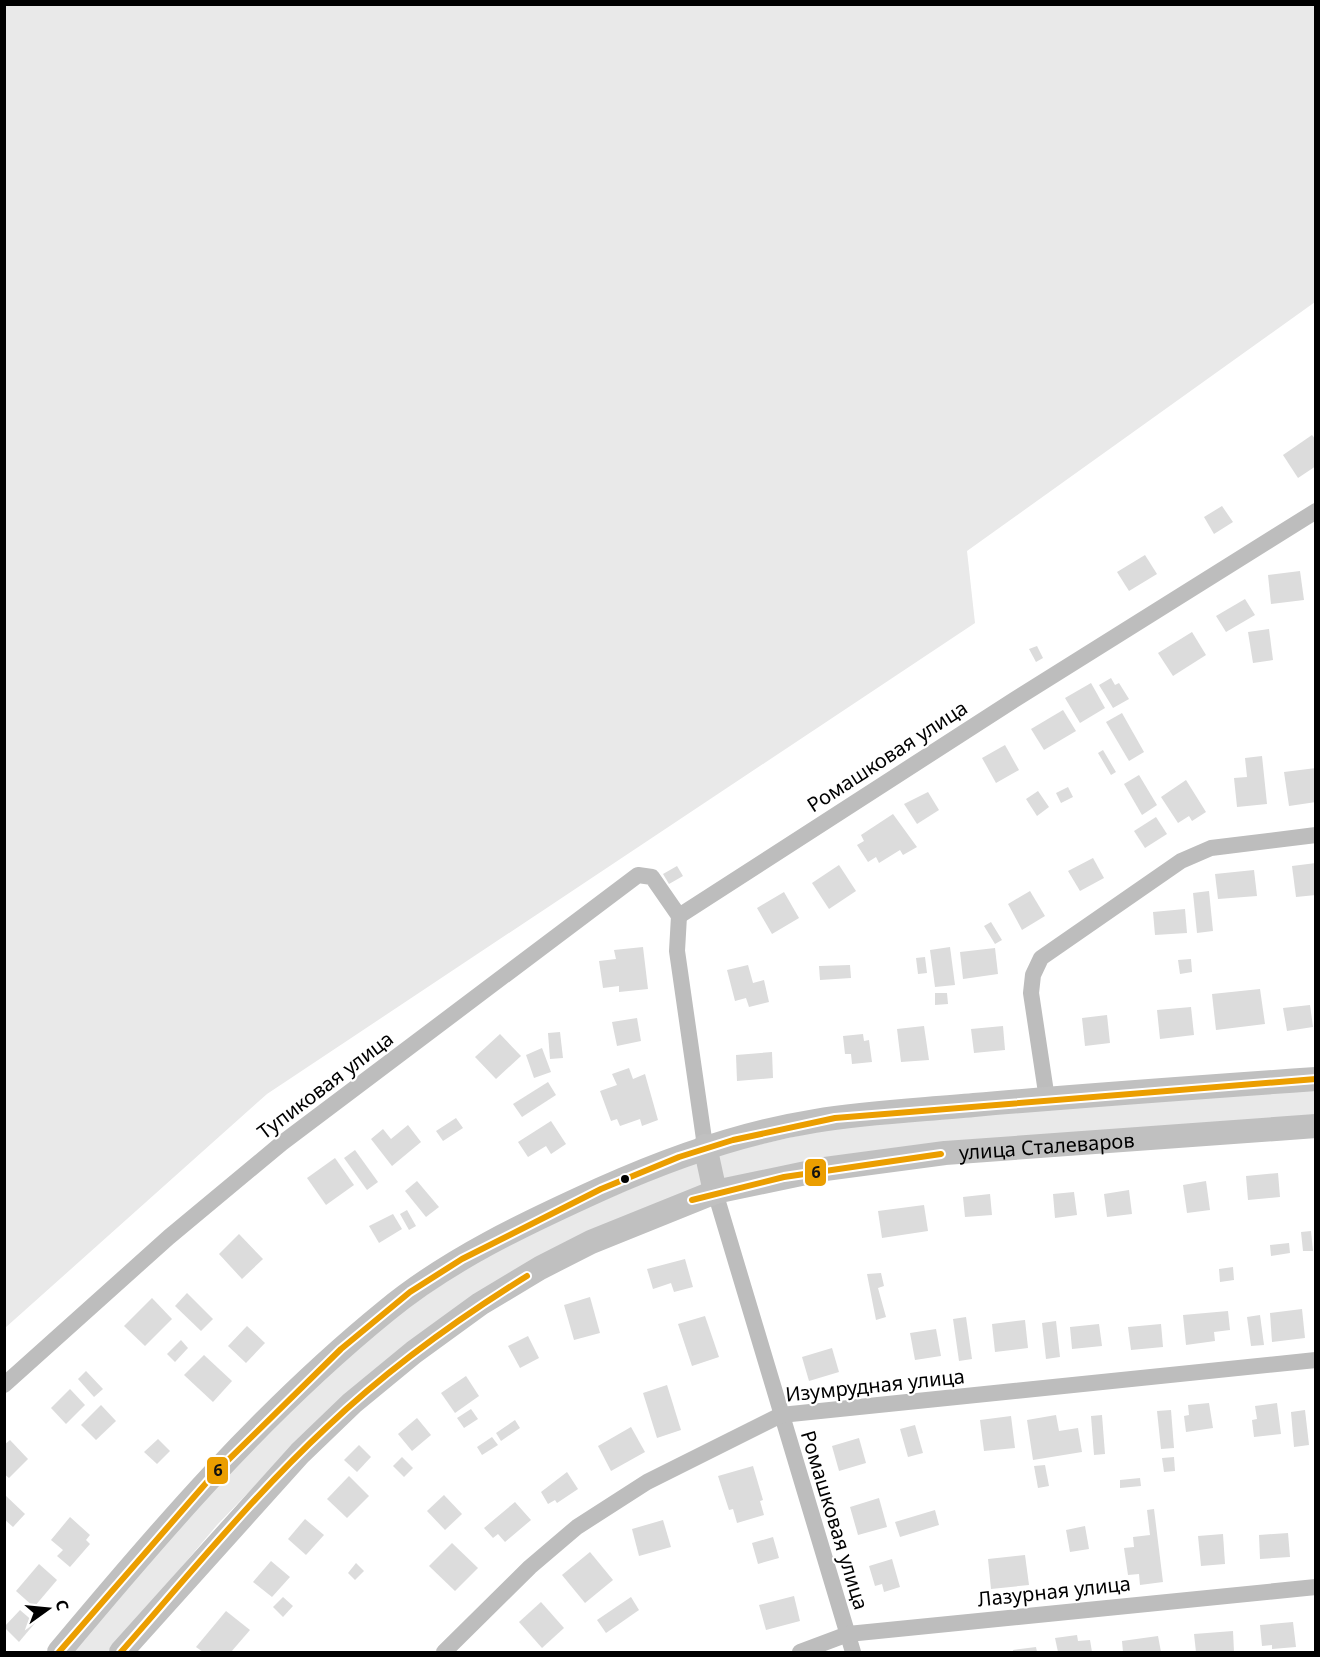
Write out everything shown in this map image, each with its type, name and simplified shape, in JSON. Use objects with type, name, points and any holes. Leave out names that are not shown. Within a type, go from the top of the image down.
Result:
[{"type":"main road","points":[[59,1653],[164,1527],[269,1416],[387,1310],[468,1254],[548,1213],[656,1164],[705,1146],[815,1121],[1047,1099],[1316,1079]]},
{"type":"main road","name":"улица Сталеваров","points":[[121,1653],[300,1453],[352,1403],[414,1352],[480,1305],[540,1268],[591,1242],[715,1192],[825,1170],[945,1153],[1316,1126]]},
{"type":"main road","points":[[705,1146],[715,1192]]},
{"type":"street","name":"Ромашковая улица","points":[[679,916],[1014,700],[1316,511]]},
{"type":"street","points":[[1047,1099],[1031,993],[1033,975],[1041,958],[1181,861],[1211,848],[1316,835]]},
{"type":"street","name":"Тупиковая улица","points":[[4,1385],[170,1237],[282,1143],[638,875],[652,877],[679,916]]},
{"type":"street","points":[[679,916],[677,951],[705,1146]]},
{"type":"street","name":"Ромашковая улица","points":[[715,1192],[853,1653]]},
{"type":"street","name":"Изумрудная улица","points":[[444,1653],[516,1581],[577,1527],[647,1482],[782,1415],[1316,1360]]},
{"type":"street","name":"Лазурная улица","points":[[800,1653],[848,1634],[1316,1587]]},
{"type":"shaded area","points":[[5,4],[1315,5],[1315,302],[967,551],[975,623],[267,1094],[5,1328]]},
{"type":"shaded area","points":[[1315,1087],[1315,1118],[724,1181],[718,1154],[841,1126]]},
{"type":"shaded area","points":[[695,1161],[700,1165],[706,1181],[701,1188],[579,1238],[267,1473],[217,1525],[110,1652],[70,1652],[253,1443],[378,1329],[496,1247]]},
{"type":"building","points":[[1312,435],[1316,440],[1316,466],[1298,478],[1283,455]]},
{"type":"building","points":[[1222,506],[1233,522],[1214,534],[1204,517]]},
{"type":"building","points":[[1145,555],[1157,574],[1129,591],[1117,572]]},
{"type":"building","points":[[1300,571],[1304,600],[1271,604],[1268,575]]},
{"type":"building","points":[[1245,599],[1255,615],[1226,632],[1216,616]]},
{"type":"building","points":[[1269,629],[1273,660],[1253,663],[1248,632]]},
{"type":"building","points":[[1192,632],[1206,655],[1173,676],[1158,653]]},
{"type":"building","points":[[1037,646],[1043,658],[1036,662],[1029,649]]},
{"type":"building","points":[[1111,678],[1115,685],[1119,683],[1129,699],[1113,708],[1099,685]]},
{"type":"building","points":[[1091,683],[1105,708],[1080,723],[1065,698]]},
{"type":"building","points":[[1063,710],[1076,731],[1044,750],[1031,729]]},
{"type":"building","points":[[1122,713],[1144,752],[1129,761],[1106,722]]},
{"type":"building","points":[[1005,745],[1019,770],[996,783],[982,758]]},
{"type":"building","points":[[1103,750],[1116,772],[1111,775],[1098,753]]},
{"type":"building","points":[[1262,756],[1267,804],[1237,807],[1234,778],[1247,777],[1245,758]]},
{"type":"building","points":[[1316,768],[1316,802],[1289,806],[1284,772]]},
{"type":"building","points":[[1139,775],[1157,805],[1142,815],[1124,784]]},
{"type":"building","points":[[1186,780],[1206,812],[1192,821],[1189,816],[1178,823],[1161,797]]},
{"type":"building","points":[[1068,787],[1073,797],[1061,803],[1056,793]]},
{"type":"building","points":[[1038,791],[1049,807],[1037,816],[1026,799]]},
{"type":"building","points":[[928,792],[939,810],[917,824],[904,804]]},
{"type":"building","points":[[893,814],[917,847],[903,855],[900,850],[879,863],[876,857],[868,862],[857,845],[864,841],[861,835]]},
{"type":"building","points":[[1156,817],[1167,834],[1145,848],[1134,831]]},
{"type":"building","points":[[1093,858],[1104,878],[1080,891],[1068,871]]},
{"type":"building","points":[[1316,863],[1316,895],[1296,897],[1292,866]]},
{"type":"building","points":[[839,865],[856,891],[829,909],[812,883]]},
{"type":"building","points":[[677,866],[683,876],[669,884],[663,874]]},
{"type":"building","points":[[1254,870],[1257,896],[1218,899],[1215,874]]},
{"type":"building","points":[[1030,891],[1045,916],[1022,930],[1008,904]]},
{"type":"building","points":[[1209,891],[1213,931],[1197,933],[1193,893]]},
{"type":"building","points":[[784,892],[799,918],[772,934],[757,908]]},
{"type":"building","points":[[1185,909],[1187,933],[1155,935],[1153,912]]},
{"type":"building","points":[[991,922],[1002,940],[995,944],[984,926]]},
{"type":"building","points":[[643,947],[648,989],[619,992],[619,986],[603,988],[599,961],[616,959],[614,950]]},
{"type":"building","points":[[950,947],[955,985],[935,987],[930,950]]},
{"type":"building","points":[[995,948],[998,974],[963,979],[960,952]]},
{"type":"building","points":[[925,957],[927,973],[918,974],[916,958]]},
{"type":"building","points":[[1191,959],[1192,972],[1180,974],[1178,960]]},
{"type":"building","points":[[748,965],[753,983],[764,980],[769,1002],[749,1007],[746,998],[735,1001],[727,970]]},
{"type":"building","points":[[850,965],[851,978],[820,980],[819,966]]},
{"type":"building","points":[[1260,989],[1265,1024],[1216,1030],[1212,994]]},
{"type":"building","points":[[935,993],[947,993],[948,1004],[935,1005]]},
{"type":"building","points":[[1310,1005],[1313,1027],[1287,1031],[1283,1008]]},
{"type":"building","points":[[1191,1007],[1194,1035],[1160,1039],[1157,1010]]},
{"type":"building","points":[[1107,1015],[1110,1043],[1085,1046],[1082,1018]]},
{"type":"building","points":[[637,1018],[641,1041],[617,1046],[612,1022]]},
{"type":"building","points":[[924,1026],[929,1060],[901,1062],[897,1029]]},
{"type":"building","points":[[1003,1026],[1005,1050],[974,1053],[971,1029]]},
{"type":"building","points":[[560,1032],[563,1058],[550,1059],[548,1033]]},
{"type":"building","points":[[500,1034],[521,1056],[496,1079],[475,1057]]},
{"type":"building","points":[[863,1034],[864,1041],[869,1040],[872,1062],[852,1064],[851,1054],[845,1054],[843,1036]]},
{"type":"building","points":[[542,1048],[551,1072],[534,1078],[526,1055]]},
{"type":"building","points":[[772,1052],[773,1078],[737,1081],[736,1055]]},
{"type":"building","points":[[629,1068],[633,1079],[645,1074],[658,1120],[642,1126],[640,1119],[620,1126],[617,1119],[611,1121],[600,1091],[617,1085],[612,1074]]},
{"type":"building","points":[[548,1082],[556,1095],[522,1117],[513,1104]]},
{"type":"building","points":[[456,1118],[463,1128],[443,1141],[436,1131]]},
{"type":"building","points":[[551,1121],[566,1144],[551,1154],[546,1146],[528,1157],[518,1142]]},
{"type":"building","points":[[408,1125],[421,1142],[392,1166],[371,1139],[383,1129],[391,1139]]},
{"type":"building","points":[[355,1150],[378,1182],[367,1190],[344,1158]]},
{"type":"building","points":[[335,1158],[354,1185],[326,1205],[307,1178]]},
{"type":"building","points":[[1278,1173],[1280,1197],[1248,1200],[1246,1176]]},
{"type":"building","points":[[417,1181],[439,1207],[426,1217],[405,1191]]},
{"type":"building","points":[[1206,1181],[1210,1210],[1187,1213],[1183,1185]]},
{"type":"building","points":[[1129,1190],[1132,1214],[1107,1217],[1104,1194]]},
{"type":"building","points":[[1074,1192],[1077,1215],[1055,1218],[1053,1194]]},
{"type":"building","points":[[990,1194],[992,1215],[965,1217],[963,1197]]},
{"type":"building","points":[[924,1205],[928,1231],[882,1238],[878,1211]]},
{"type":"building","points":[[407,1210],[416,1226],[409,1230],[400,1214]]},
{"type":"building","points":[[393,1214],[402,1229],[379,1243],[369,1226]]},
{"type":"building","points":[[1311,1231],[1313,1251],[1303,1251],[1301,1232]]},
{"type":"building","points":[[239,1234],[263,1259],[242,1279],[219,1254]]},
{"type":"building","points":[[1289,1243],[1290,1253],[1271,1256],[1270,1245]]},
{"type":"building","points":[[685,1259],[693,1287],[674,1292],[671,1283],[653,1289],[647,1269]]},
{"type":"building","points":[[1233,1267],[1234,1280],[1220,1282],[1219,1269]]},
{"type":"building","points":[[881,1273],[884,1286],[878,1288],[886,1317],[876,1320],[867,1274]]},
{"type":"building","points":[[187,1293],[213,1319],[201,1331],[175,1306]]},
{"type":"building","points":[[590,1297],[600,1333],[574,1340],[564,1305]]},
{"type":"building","points":[[152,1298],[172,1319],[145,1346],[124,1326]]},
{"type":"building","points":[[1302,1309],[1305,1338],[1272,1342],[1270,1313]]},
{"type":"building","points":[[1228,1311],[1230,1330],[1214,1332],[1215,1341],[1186,1345],[1183,1315]]},
{"type":"building","points":[[1260,1315],[1264,1345],[1251,1346],[1247,1317]]},
{"type":"building","points":[[705,1316],[719,1357],[692,1366],[678,1324]]},
{"type":"building","points":[[966,1317],[972,1359],[959,1361],[953,1319]]},
{"type":"building","points":[[1025,1320],[1028,1348],[995,1352],[992,1324]]},
{"type":"building","points":[[1056,1321],[1060,1357],[1046,1359],[1042,1323]]},
{"type":"building","points":[[1099,1324],[1102,1346],[1072,1349],[1070,1327]]},
{"type":"building","points":[[1161,1324],[1163,1347],[1131,1350],[1128,1327]]},
{"type":"building","points":[[247,1326],[265,1343],[246,1363],[228,1346]]},
{"type":"building","points":[[936,1329],[941,1356],[915,1360],[910,1333]]},
{"type":"building","points":[[528,1336],[539,1358],[520,1368],[508,1346]]},
{"type":"building","points":[[181,1340],[188,1348],[175,1362],[167,1354]]},
{"type":"building","points":[[832,1348],[839,1372],[809,1381],[802,1357]]},
{"type":"building","points":[[204,1355],[232,1381],[213,1402],[184,1375]]},
{"type":"building","points":[[86,1371],[103,1389],[94,1397],[78,1379]]},
{"type":"building","points":[[466,1376],[479,1396],[455,1413],[441,1393]]},
{"type":"building","points":[[667,1385],[681,1430],[657,1438],[643,1393]]},
{"type":"building","points":[[70,1389],[85,1405],[66,1424],[51,1408]]},
{"type":"building","points":[[1209,1403],[1213,1428],[1186,1432],[1184,1416],[1189,1415],[1188,1405]]},
{"type":"building","points":[[1277,1403],[1281,1434],[1254,1437],[1252,1420],[1257,1419],[1255,1406]]},
{"type":"building","points":[[101,1405],[116,1421],[96,1440],[81,1425]]},
{"type":"building","points":[[471,1409],[478,1419],[464,1428],[457,1418]]},
{"type":"building","points":[[1171,1410],[1174,1448],[1161,1449],[1157,1411]]},
{"type":"building","points":[[1305,1410],[1309,1445],[1294,1447],[1291,1412]]},
{"type":"building","points":[[1056,1415],[1059,1431],[1078,1428],[1082,1452],[1033,1460],[1027,1420]]},
{"type":"building","points":[[1102,1415],[1105,1454],[1094,1455],[1091,1416]]},
{"type":"building","points":[[1011,1416],[1015,1448],[984,1451],[980,1420]]},
{"type":"building","points":[[417,1418],[431,1435],[412,1451],[398,1434]]},
{"type":"building","points":[[515,1420],[520,1428],[501,1441],[496,1433]]},
{"type":"building","points":[[915,1425],[923,1453],[908,1457],[900,1429]]},
{"type":"building","points":[[631,1427],[645,1452],[611,1471],[598,1446]]},
{"type":"building","points":[[492,1437],[498,1445],[482,1455],[477,1447]]},
{"type":"building","points":[[859,1438],[866,1463],[839,1471],[832,1446]]},
{"type":"building","points":[[158,1439],[170,1451],[157,1464],[144,1452]]},
{"type":"building","points":[[10,1440],[28,1459],[9,1478],[4,1474],[4,1445]]},
{"type":"building","points":[[359,1445],[371,1457],[357,1472],[344,1460]]},
{"type":"building","points":[[402,1457],[413,1468],[404,1477],[393,1466]]},
{"type":"building","points":[[1174,1457],[1175,1471],[1164,1472],[1162,1458]]},
{"type":"building","points":[[1045,1465],[1049,1486],[1038,1488],[1034,1466]]},
{"type":"building","points":[[753,1466],[763,1500],[760,1501],[764,1515],[737,1523],[733,1509],[729,1510],[718,1476]]},
{"type":"building","points":[[567,1472],[578,1489],[557,1503],[555,1500],[548,1504],[541,1492]]},
{"type":"building","points":[[349,1476],[369,1496],[347,1518],[327,1499]]},
{"type":"building","points":[[1140,1478],[1141,1486],[1120,1488],[1120,1480]]},
{"type":"building","points":[[4,1494],[25,1514],[13,1527],[4,1519]]},
{"type":"building","points":[[444,1495],[462,1514],[445,1530],[427,1511]]},
{"type":"building","points":[[879,1498],[887,1527],[858,1535],[850,1507]]},
{"type":"building","points":[[515,1502],[531,1520],[505,1542],[498,1534],[493,1538],[484,1528]]},
{"type":"building","points":[[1154,1509],[1163,1582],[1140,1585],[1139,1574],[1128,1575],[1124,1548],[1134,1547],[1133,1537],[1150,1535],[1147,1510]]},
{"type":"building","points":[[935,1510],[939,1525],[900,1537],[895,1522]]},
{"type":"building","points":[[70,1517],[90,1535],[86,1540],[90,1544],[70,1567],[57,1556],[63,1550],[51,1540]]},
{"type":"building","points":[[305,1519],[324,1535],[306,1555],[288,1539]]},
{"type":"building","points":[[663,1520],[671,1547],[639,1556],[632,1529]]},
{"type":"building","points":[[1085,1526],[1089,1549],[1070,1552],[1066,1530]]},
{"type":"building","points":[[1288,1533],[1290,1557],[1260,1559],[1259,1535]]},
{"type":"building","points":[[1223,1534],[1225,1564],[1201,1566],[1198,1536]]},
{"type":"building","points":[[773,1537],[779,1558],[758,1564],[752,1543]]},
{"type":"building","points":[[452,1543],[478,1568],[455,1591],[429,1566]]},
{"type":"building","points":[[590,1552],[613,1580],[585,1603],[562,1575]]},
{"type":"building","points":[[1025,1555],[1029,1585],[991,1589],[988,1559]]},
{"type":"building","points":[[892,1559],[900,1587],[884,1592],[882,1584],[875,1586],[869,1566]]},
{"type":"building","points":[[271,1561],[290,1577],[272,1597],[253,1582]]},
{"type":"building","points":[[356,1563],[364,1571],[355,1580],[348,1573]]},
{"type":"building","points":[[39,1564],[57,1580],[34,1607],[16,1591]]},
{"type":"building","points":[[794,1596],[800,1621],[766,1630],[759,1605]]},
{"type":"building","points":[[283,1597],[293,1606],[283,1617],[273,1607]]},
{"type":"building","points":[[631,1597],[639,1610],[606,1633],[597,1620]]},
{"type":"building","points":[[541,1602],[564,1628],[542,1648],[519,1622]]},
{"type":"building","points":[[20,1610],[35,1623],[19,1642],[4,1627]]},
{"type":"building","points":[[226,1611],[250,1630],[231,1652],[203,1652],[196,1647]]},
{"type":"building","points":[[1293,1622],[1296,1647],[1272,1649],[1272,1645],[1262,1646],[1260,1625]]},
{"type":"building","points":[[1233,1631],[1234,1652],[1196,1652],[1194,1634]]},
{"type":"building","points":[[1077,1635],[1078,1641],[1090,1640],[1092,1652],[1058,1652],[1055,1638]]},
{"type":"building","points":[[1158,1636],[1161,1652],[1123,1652],[1122,1641]]},
{"type":"building","points":[[1036,1647],[1037,1652],[1013,1652],[1013,1650]]},
{"type":"transit line","name":"6","points":[[59,1652],[214,1474],[341,1349],[410,1292],[462,1259],[601,1189],[679,1157],[733,1140],[835,1118],[1316,1079]]},
{"type":"transit line","name":"6","points":[[692,1200],[784,1177],[941,1154]]},
{"type":"transit line","name":"6","points":[[121,1652],[247,1508],[327,1427],[423,1346],[527,1276]]}]
